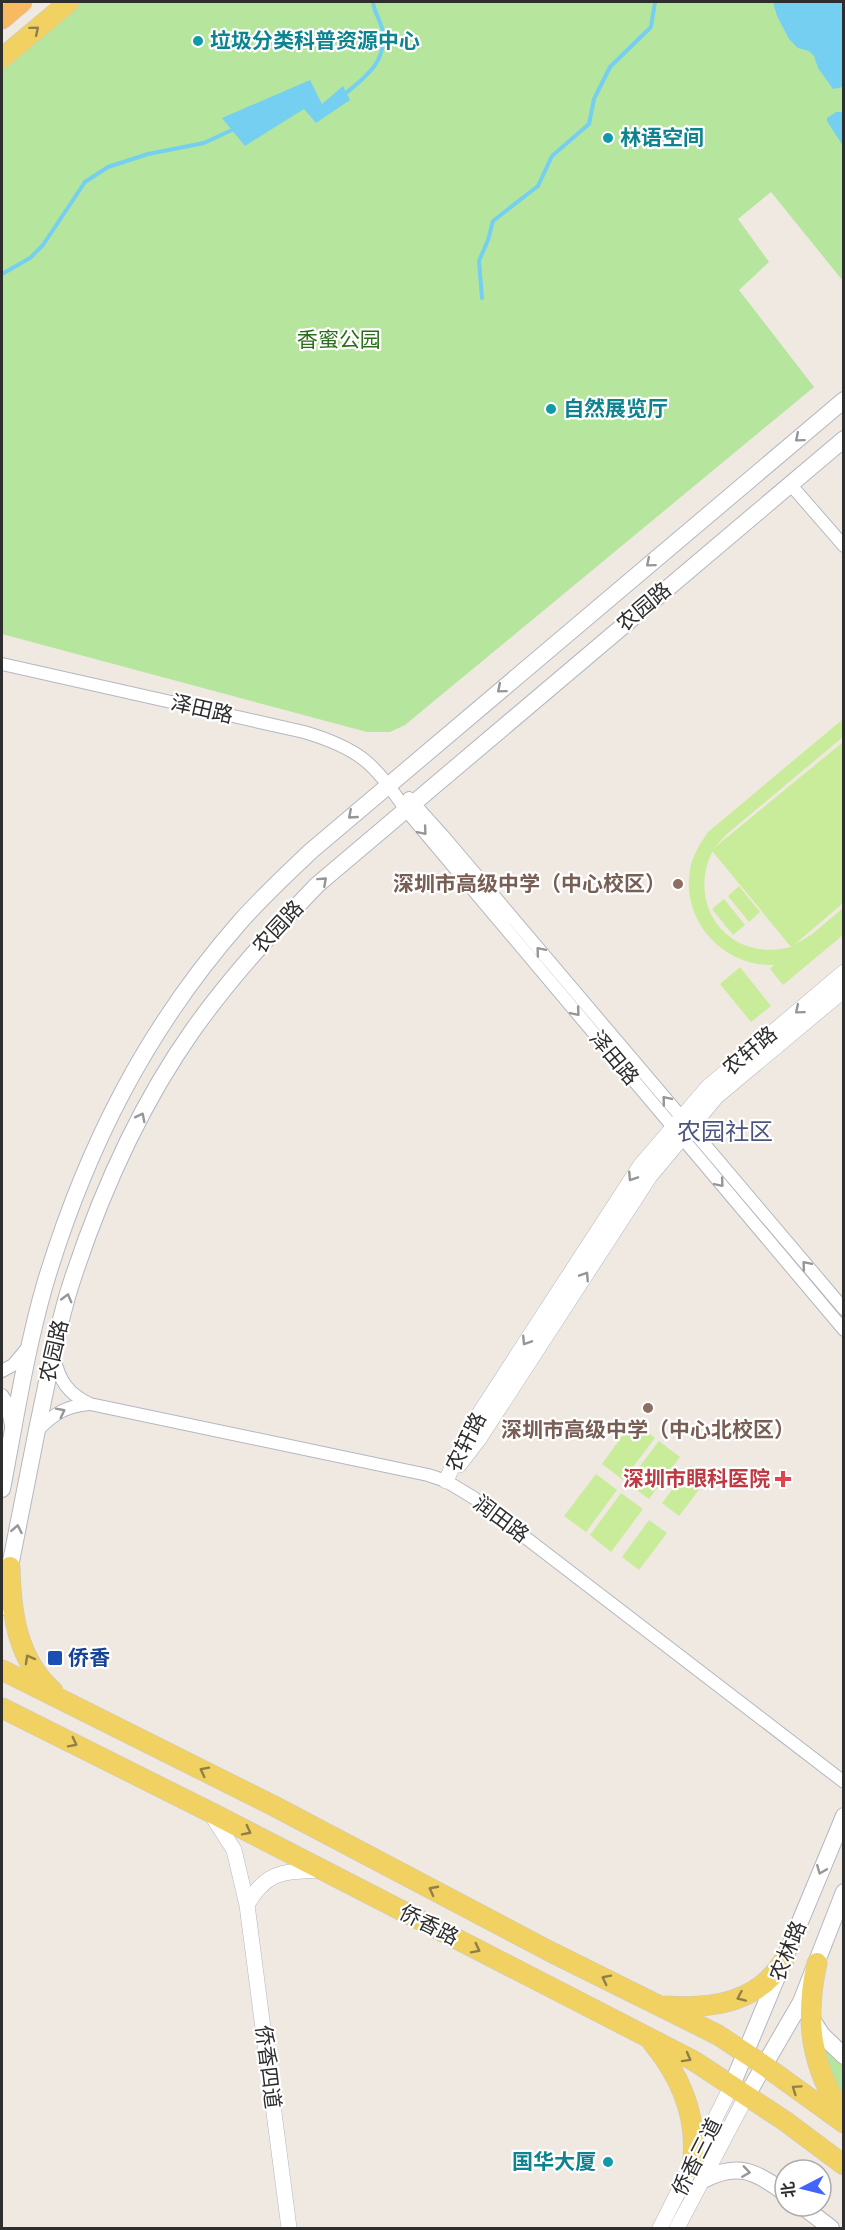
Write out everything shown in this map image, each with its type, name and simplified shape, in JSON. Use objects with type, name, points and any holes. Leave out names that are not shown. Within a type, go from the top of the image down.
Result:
[{"type":"highway","points":[[2,19],[22,2]]},
{"type":"main road","points":[[2,58],[69,2]]},
{"type":"main road","name":"农园路","points":[[2,1489],[45,1286],[88,1159],[113,1107],[143,1054],[207,962],[240,922],[311,851],[843,400]]},
{"type":"main road","name":"农园路","points":[[2,1607],[53,1353],[69,1289],[119,1160],[153,1094],[192,1032],[226,986],[267,937],[309,894],[410,805],[843,439]]},
{"type":"main road","points":[[10,1567],[10,1600],[22,1646],[32,1666],[45,1684],[67,1702]]},
{"type":"main road","name":"侨香路","points":[[2,1670],[718,2035],[843,2123]]},
{"type":"main road","name":"侨香路","points":[[2,1708],[210,1812],[694,2061],[740,2090],[843,2165]]},
{"type":"main road","points":[[2,1726],[42,1727]]},
{"type":"main road","name":"农林路","points":[[740,2090],[746,2053],[843,1816]]},
{"type":"main road","name":"农林路","points":[[740,2090],[765,2066],[793,2020],[843,1892]]},
{"type":"main road","points":[[658,2005],[708,2007],[731,2001],[752,1992],[768,1980],[784,1960]]},
{"type":"main road","points":[[817,1963],[810,1996],[812,2044],[819,2072],[830,2097],[843,2117]]},
{"type":"main road","points":[[810,2016],[822,2035],[843,2056]]},
{"type":"main road","points":[[646,2036],[671,2068],[686,2096],[697,2174],[743,2170],[765,2177],[773,2183]]},
{"type":"main road","points":[[817,2218],[831,2229]]},
{"type":"street","points":[[789,484],[843,546]]},
{"type":"street","name":"泽田路","points":[[2,664],[304,732],[353,750],[410,805],[682,1128],[843,1330]]},
{"type":"street","name":"农轩路","points":[[682,1128],[708,1087],[843,972]]},
{"type":"street","name":"农轩路","points":[[446,1481],[474,1421],[640,1166],[717,1096],[843,990]]},
{"type":"street","name":"泽田路","points":[[682,1128],[843,1309]]},
{"type":"street","points":[[2,1371],[22,1356],[32,1341]]},
{"type":"street","name":"润田路","points":[[53,1353],[60,1378],[67,1388],[77,1398],[90,1404],[422,1473],[446,1481],[474,1498],[843,1782]]},
{"type":"street","points":[[2,1395],[10,1417],[11,1440]]},
{"type":"street","name":"润田路","points":[[37,1431],[62,1410],[75,1405],[90,1404]]},
{"type":"street","name":"侨香四道","points":[[210,1812],[234,1850],[247,1905],[289,2229]]},
{"type":"street","points":[[247,1905],[255,1890],[267,1879],[286,1873],[323,1870]]},
{"type":"street","name":"侨香三道","points":[[676,2229],[697,2174],[740,2090]]},
{"type":"street","name":"侨香三道","points":[[660,2229],[697,2174]]},
{"type":"green space","name":"香蜜公园","points":[[80,2],[843,2],[843,281],[771,192],[738,219],[769,262],[739,290],[814,387],[405,725],[390,732],[367,732],[2,634],[2,66]]},
{"type":"green space","points":[[843,719],[843,737],[727,834],[714,848],[843,742],[843,903],[794,945],[811,935],[843,908],[843,935],[783,985],[770,969],[774,965],[755,964],[738,958],[723,949],[699,923],[692,907],[689,889],[690,870],[694,855],[708,832]],"holes":[[[713,852],[791,947],[769,950],[749,947],[732,939],[719,927],[709,911],[705,893],[705,873]]]},
{"type":"green space","points":[[739,886],[760,912],[749,922],[728,896]]},
{"type":"green space","points":[[724,899],[745,925],[733,935],[712,909]]},
{"type":"green space","points":[[740,967],[771,1006],[751,1022],[720,984]]},
{"type":"green space","points":[[633,1421],[655,1438],[623,1480],[602,1464]]},
{"type":"green space","points":[[659,1441],[680,1457],[649,1499],[627,1483]]},
{"type":"green space","points":[[690,1466],[707,1479],[679,1516],[662,1503]]},
{"type":"green space","points":[[596,1474],[617,1490],[586,1532],[564,1516]]},
{"type":"green space","points":[[621,1493],[643,1509],[611,1552],[590,1535]]},
{"type":"green space","points":[[649,1520],[667,1533],[639,1570],[622,1557]]},
{"type":"green space","points":[[820,2038],[843,2063],[843,2097],[826,2077]]},
{"type":"water","points":[[773,2],[843,2],[843,87],[833,89],[818,68],[814,56],[809,51],[798,48],[789,39],[777,16]]},
{"type":"water","points":[[310,80],[322,104],[343,86],[350,100],[316,123],[304,109],[245,146],[222,118]]},
{"type":"water","points":[[836,112],[843,112],[843,146],[827,121],[827,118]]},
{"type":"waterway","points":[[345,94],[373,68],[381,53],[383,33],[373,2]]},
{"type":"waterway","points":[[482,298],[479,261],[493,221],[538,186],[552,156],[589,124],[594,99],[610,67],[651,27],[655,2]]},
{"type":"waterway","points":[[2,274],[30,258],[43,245],[85,182],[108,167],[148,154],[204,143],[234,129]]},
{"type":"place","name":"垃圾分类科普资源中心","points":[[198,41]]},
{"type":"place","name":"林语空间","points":[[608,138]]},
{"type":"place","name":"自然展览厅","points":[[551,409]]},
{"type":"place","name":"深圳市高级中学（中心校区）","points":[[678,884]]},
{"type":"place","name":"深圳市高级中学（中心北校区）","points":[[648,1408]]},
{"type":"place","name":"深圳市眼科医院","points":[[783,1479]]},
{"type":"place","name":"侨香","points":[[55,1658]]},
{"type":"place","name":"国华大厦","points":[[608,2162]]},
{"type":"district","name":"农园社区","points":[[725,1132]]}]
